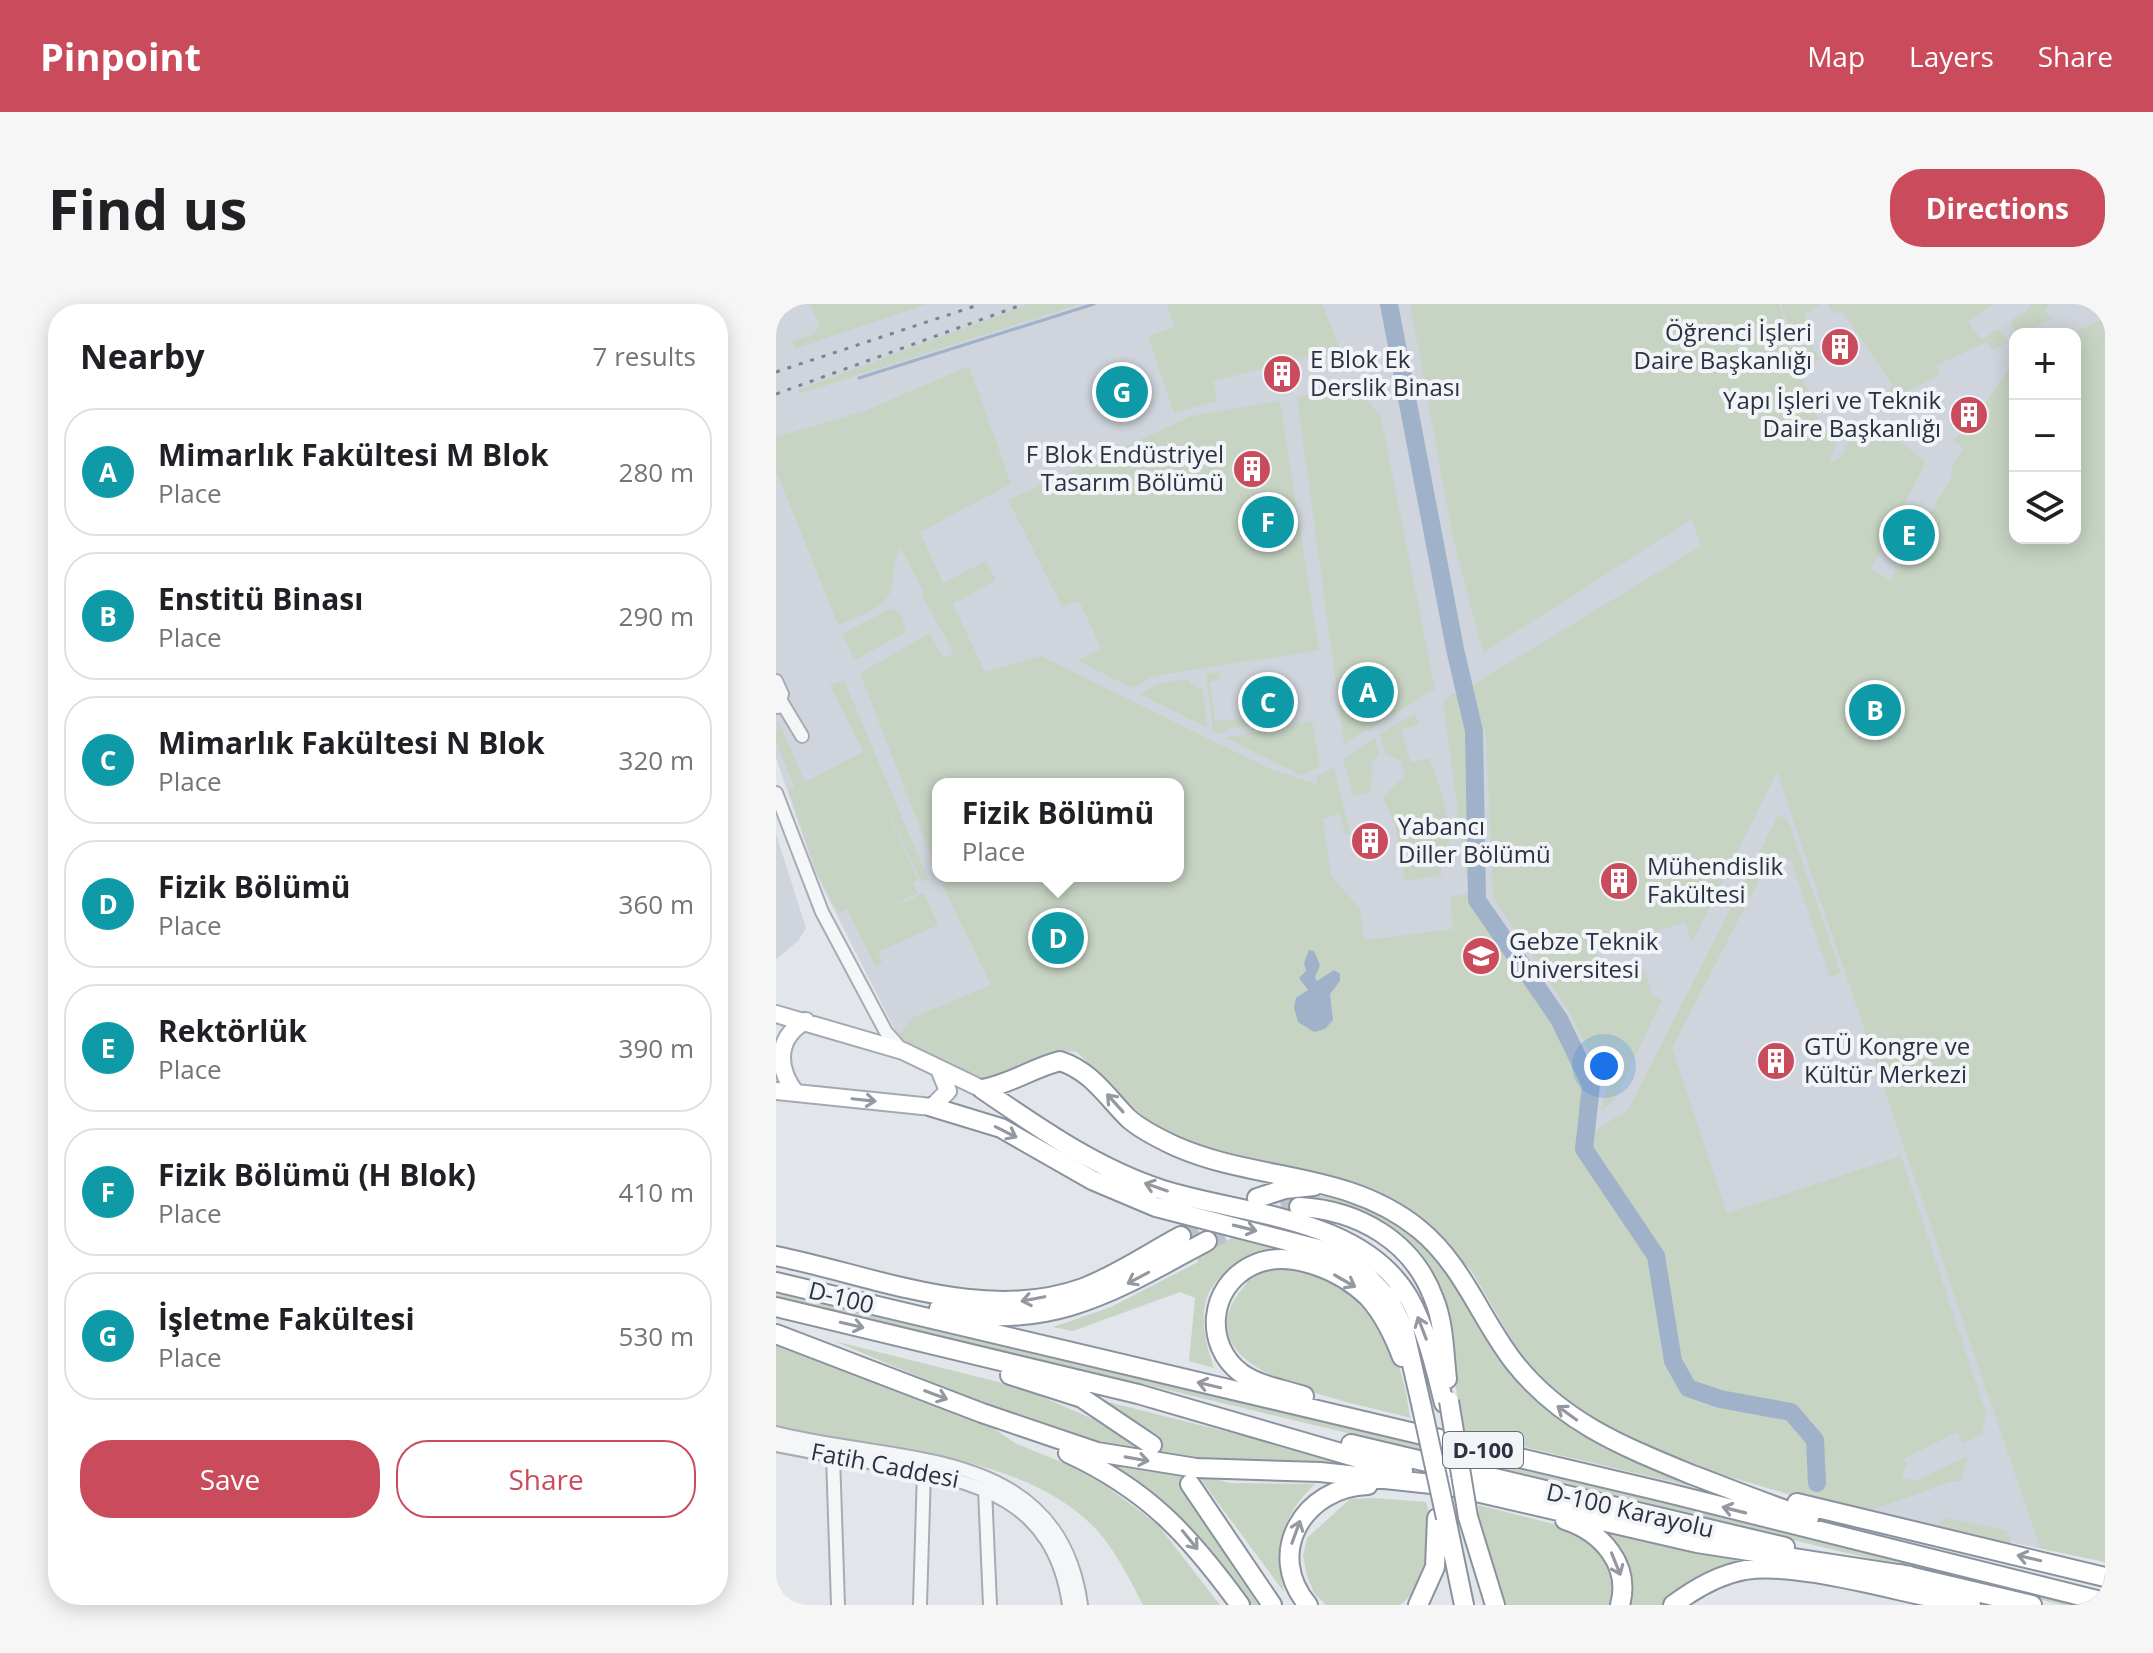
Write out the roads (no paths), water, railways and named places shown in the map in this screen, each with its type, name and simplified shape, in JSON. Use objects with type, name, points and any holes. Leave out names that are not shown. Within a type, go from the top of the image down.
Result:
[{"type":"highway","points":[[982,1089],[1009,1084],[1039,1066],[1060,1061],[1090,1075],[1131,1121],[1173,1145],[1207,1158],[1341,1186],[1389,1209],[1428,1237],[1451,1262],[1501,1344],[1529,1380],[1570,1416],[1634,1451],[1767,1504],[1860,1533],[1918,1557],[2105,1602]]},
{"type":"highway","points":[[982,1089],[1058,1140],[1125,1176],[1176,1194],[1293,1222],[1361,1252],[1408,1296],[1422,1326],[1446,1402]]},
{"type":"highway","points":[[932,1107],[1001,1128],[1092,1180],[1156,1207],[1330,1252],[1359,1268],[1389,1299],[1404,1329],[1422,1408],[1457,1605]]},
{"type":"highway","points":[[1257,1198],[1285,1189],[1341,1186]]},
{"type":"highway","points":[[1299,1207],[1326,1208],[1372,1225],[1417,1267],[1435,1300],[1446,1402],[1487,1605]]},
{"type":"highway","points":[[776,1256],[922,1291],[985,1302],[1020,1302],[1083,1288],[1181,1236]]},
{"type":"highway","points":[[826,1294],[887,1299],[982,1317],[1050,1314],[1113,1292],[1207,1241]]},
{"type":"highway","points":[[1388,1427],[1330,1404],[1252,1380],[1240,1373],[1229,1363],[1217,1339],[1214,1322],[1224,1289],[1250,1266],[1283,1260],[1302,1262],[1352,1283],[1386,1322],[1422,1408]]},
{"type":"highway","name":"D-100","points":[[776,1282],[1046,1347]]},
{"type":"highway","name":"D-100","points":[[776,1307],[1138,1394]]},
{"type":"highway","points":[[776,1336],[1085,1448],[1196,1468],[1320,1472],[1450,1486],[1697,1543],[1910,1576]]},
{"type":"highway","name":"D-100 Karayolu","points":[[1046,1347],[1918,1557]]},
{"type":"highway","points":[[941,1348],[1082,1398],[1152,1445]]},
{"type":"highway","points":[[1138,1394],[1548,1514],[1590,1532],[1613,1553],[1621,1571],[1620,1605]]},
{"type":"highway","name":"D-100 Karayolu","points":[[1138,1394],[2029,1605]]},
{"type":"highway","points":[[982,1413],[1097,1466],[1133,1488],[1181,1529],[1240,1605]]},
{"type":"highway","points":[[1634,1451],[1802,1505],[2105,1577]]},
{"type":"highway","points":[[1190,1484],[1272,1605]]},
{"type":"highway","points":[[1308,1605],[1294,1581],[1290,1550],[1301,1518],[1315,1503],[1333,1491],[1353,1485],[1450,1486]]},
{"type":"highway","points":[[1468,1517],[1495,1605]]},
{"type":"highway","points":[[1418,1605],[1435,1567],[1442,1518]]},
{"type":"highway","points":[[1442,1518],[1464,1605]]},
{"type":"highway","points":[[1673,1605],[1723,1577],[1763,1569],[1820,1576],[1971,1605]]},
{"type":"main road","points":[[776,1014],[903,1051],[982,1089]]},
{"type":"main road","points":[[796,1093],[779,1072],[777,1050],[783,1037],[806,1021]]},
{"type":"main road","points":[[776,1091],[932,1107],[948,1091],[939,1069]]},
{"type":"street","points":[[776,681],[781,688],[778,705],[802,736]]},
{"type":"street","points":[[776,793],[808,885],[886,1032],[903,1051]]},
{"type":"street","points":[[862,1038],[874,1028],[873,1009]]},
{"type":"street","points":[[776,1433],[848,1453],[970,1470],[1008,1494]]},
{"type":"street","name":"Fatih Caddesi","points":[[776,1445],[819,1446],[833,1456],[848,1453],[1008,1494],[1029,1510],[1053,1549],[1069,1605]]},
{"type":"street","points":[[833,1456],[838,1605]]},
{"type":"street","points":[[920,1605],[924,1471]]},
{"type":"street","points":[[985,1489],[990,1605]]},
{"type":"street","points":[[1029,1510],[1067,1550],[1078,1582],[1081,1605]]},
{"type":"water","points":[[1309,950],[1314,951],[1320,965],[1315,977],[1317,981],[1334,970],[1340,974],[1340,981],[1330,994],[1333,1020],[1325,1029],[1314,1032],[1298,1022],[1294,1008],[1296,998],[1308,990],[1299,978],[1306,971],[1304,963]]},
{"type":"waterway","points":[[859,378],[1094,304]]},
{"type":"waterway","points":[[1389,304],[1455,649],[1474,731],[1477,900],[1559,1019],[1591,1085],[1584,1149],[1656,1256],[1673,1361],[1688,1388],[1720,1399],[1791,1412],[1815,1440],[1817,1483]]},
{"type":"tunnel","points":[[1207,1241],[1276,1211],[1299,1207]]},
{"type":"tunnel","points":[[1181,1236],[1219,1217]]},
{"type":"railway","points":[[776,372],[981,304]]},
{"type":"railway","points":[[776,394],[1024,304]]},
{"type":"place","name":"Öğrenci İşleri Daire Başkanlığı","points":[[1840,347]]},
{"type":"place","name":"E Blok Ek Derslik Binası","points":[[1282,374]]},
{"type":"place","name":"İşletme Fakültesi","points":[[1122,392]]},
{"type":"place","name":"Yapı İşleri ve Teknik Daire Başkanlığı","points":[[1969,415]]},
{"type":"place","name":"F Blok Endüstriyel Tasarım Bölümü","points":[[1252,469]]},
{"type":"place","name":"Fizik Bölümü (H Blok)","points":[[1268,522]]},
{"type":"place","name":"Rektörlük","points":[[1909,535]]},
{"type":"place","name":"Mimarlık Fakültesi M Blok","points":[[1368,692]]},
{"type":"place","name":"Mimarlık Fakültesi N Blok","points":[[1268,702]]},
{"type":"place","name":"Enstitü Binası","points":[[1875,710]]},
{"type":"place","name":"Yabancı Diller Bölümü","points":[[1370,841]]},
{"type":"place","name":"Mühendislik Fakültesi","points":[[1619,881]]},
{"type":"place","name":"Fizik Bölümü","points":[[1058,938]]},
{"type":"place","name":"Gebze Teknik Üniversitesi","points":[[1481,956]]},
{"type":"place","name":"GTÜ Kongre ve Kültür Merkezi","points":[[1776,1061]]}]
